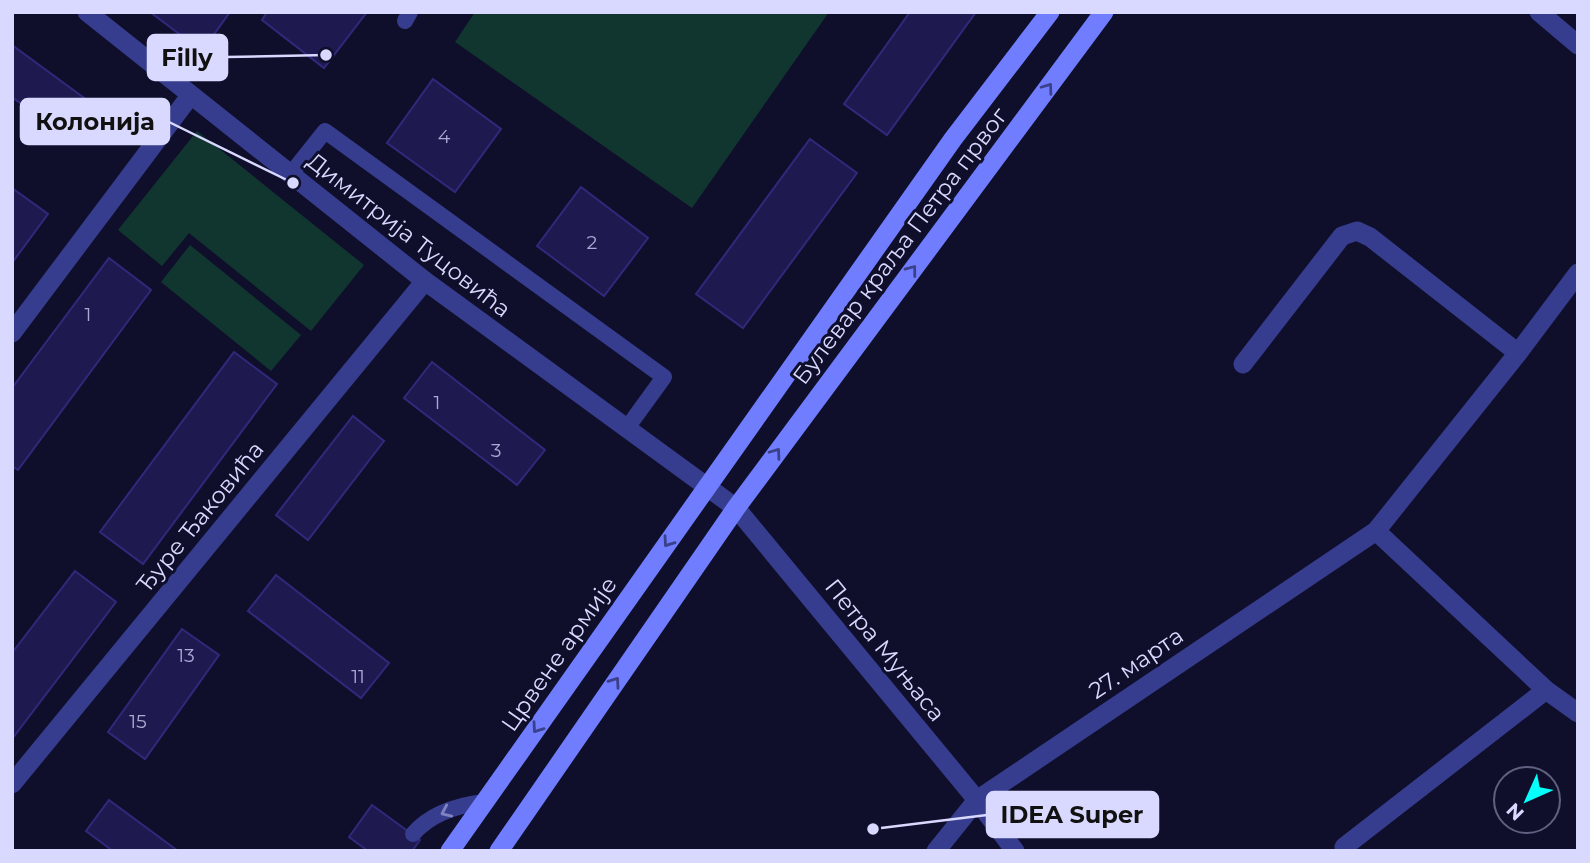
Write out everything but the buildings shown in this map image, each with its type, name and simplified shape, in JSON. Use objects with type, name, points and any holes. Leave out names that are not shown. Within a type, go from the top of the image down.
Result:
[{"type":"main road","name":"Булевар краља Петра првог","points":[[709,487],[953,139],[1050,12]]},
{"type":"main road","name":"Булевар краља Петра првог","points":[[736,508],[1104,12]]},
{"type":"main road","name":"Црвене армије","points":[[450,851],[709,487]]},
{"type":"main road","points":[[499,851],[736,508]]},
{"type":"street","name":"Димитрија Туцовића","points":[[87,12],[425,281],[709,487]]},
{"type":"street","points":[[1539,12],[1578,45]]},
{"type":"street","points":[[12,333],[190,96]]},
{"type":"street","points":[[1243,363],[1342,236],[1357,232],[1370,237],[1518,353]]},
{"type":"street","name":"27. марта","points":[[936,851],[976,800],[1376,531],[1578,274]]},
{"type":"street","name":"Ђуре Ђаковића","points":[[12,785],[425,281]]},
{"type":"street","name":"Петра Муњаса","points":[[709,487],[736,508],[1015,851]]},
{"type":"street","points":[[1376,531],[1546,690],[1578,713]]},
{"type":"street","points":[[1344,847],[1546,690]]},
{"type":"lane","points":[[290,175],[325,131],[664,377],[626,428]]},
{"type":"lane","points":[[413,834],[425,823],[450,809],[485,802]]},
{"type":"green space","points":[[475,12],[829,12],[692,208],[455,42]]},
{"type":"green space","points":[[197,131],[364,265],[311,331],[189,233],[162,266],[118,230]]},
{"type":"green space","points":[[190,245],[301,335],[271,371],[161,282]]},
{"type":"place","name":"Filly","points":[[326,55]]},
{"type":"place","name":"Колонија","points":[[293,183]]},
{"type":"place","name":"IDEA Super","points":[[873,829]]}]
